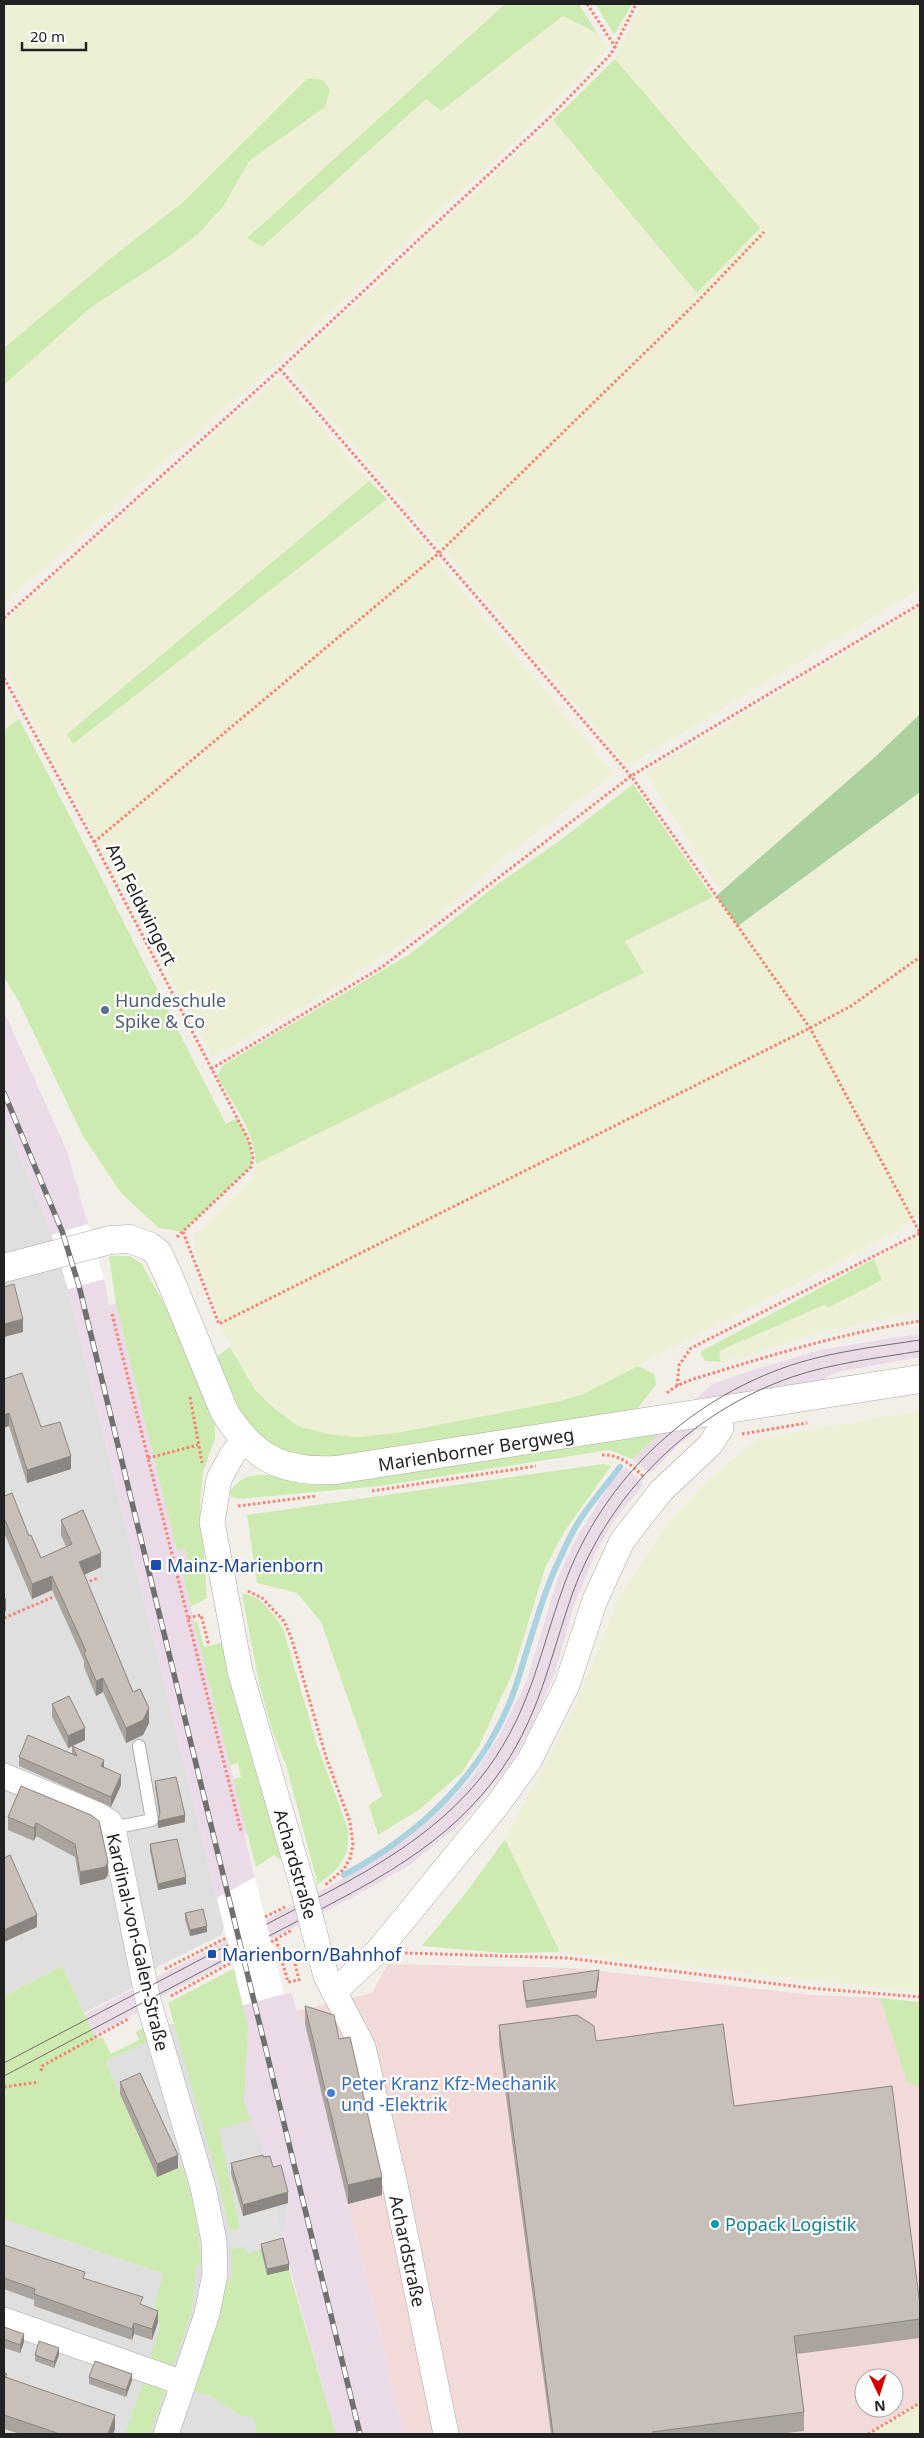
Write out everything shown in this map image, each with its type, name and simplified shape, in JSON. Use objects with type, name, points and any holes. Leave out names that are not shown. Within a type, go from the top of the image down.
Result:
[{"type":"street","points":[[4,1268],[110,1240],[130,1239],[148,1246],[158,1253]]},
{"type":"street","name":"Marienborner Bergweg","points":[[158,1253],[224,1411],[244,1440],[266,1458],[279,1464],[312,1471],[336,1470],[920,1379]]},
{"type":"street","points":[[334,1992],[377,1952],[498,1804],[529,1761],[567,1684],[595,1600],[622,1541],[661,1491],[710,1445],[721,1428],[720,1411]]},
{"type":"street","name":"Achardstraße","points":[[244,1440],[219,1479],[212,1510],[212,1522],[240,1670],[305,1893],[326,1976],[363,2047],[394,2180],[446,2434]]},
{"type":"street","name":"Kardinal-von-Galen-Straße","points":[[4,1776],[104,1818],[113,1828],[208,2206],[215,2260],[214,2285],[208,2314],[166,2434]]},
{"type":"street","points":[[4,2320],[183,2383]]},
{"type":"lane","points":[[113,1828],[152,1820],[139,1746]]},
{"type":"path","points":[[587,4],[616,48]]},
{"type":"path","points":[[4,618],[280,368],[549,118],[616,48],[636,4]]},
{"type":"path","points":[[94,842],[439,553],[699,300],[764,232]]},
{"type":"path","points":[[280,368],[631,776],[810,1028],[920,1233],[691,1348],[679,1364],[677,1386]]},
{"type":"path","points":[[211,1069],[382,967],[631,776],[920,604]]},
{"type":"path","name":"Am Feldwingert","points":[[4,678],[94,842],[211,1069],[244,1128],[253,1157],[251,1167],[183,1232],[158,1253]]},
{"type":"path","points":[[183,1232],[219,1324],[810,1028],[851,1006],[920,957]]},
{"type":"path","points":[[112,1314],[241,1831]]},
{"type":"path","points":[[657,1421],[658,1406],[664,1396],[677,1386],[741,1364],[825,1341],[920,1320]]},
{"type":"path","points":[[148,1458],[198,1445]]},
{"type":"path","points":[[595,1456],[608,1455],[625,1460],[661,1491]]},
{"type":"path","points":[[369,1491],[539,1465]]},
{"type":"path","points":[[212,1510],[272,1500],[320,1496]]},
{"type":"path","points":[[80,1585],[98,1578]]},
{"type":"path","points":[[225,1590],[254,1592],[284,1621],[292,1640],[312,1714],[353,1835],[350,1858],[337,1876],[265,1918]]},
{"type":"path","points":[[4,1618],[64,1592]]},
{"type":"path","points":[[188,1618],[193,1617]]},
{"type":"path","points":[[180,1961],[226,1938]]},
{"type":"path","points":[[271,1942],[276,1939],[280,1947],[288,1982],[299,1980],[295,1963]]},
{"type":"path","points":[[377,1952],[567,1958],[809,1988],[920,1997]]},
{"type":"path","points":[[41,2071],[42,2066],[232,1962]]},
{"type":"path","points":[[4,2087],[23,2083],[39,2084],[39,2082]]},
{"type":"path","points":[[868,2434],[920,2403]]},
{"type":"shaded area","points":[[4,1012],[67,1151],[88,1224],[52,1235],[4,1117]]},
{"type":"shaded area","points":[[4,1117],[52,1235],[68,1289],[224,1927],[221,1935],[159,1966],[127,1991],[84,2013],[62,1966],[4,1996]]},
{"type":"shaded area","points":[[104,1279],[109,1305],[116,1304],[177,1551],[185,1549],[189,1565],[181,1568],[247,1833],[244,1834],[262,1907],[224,1927],[68,1289]]},
{"type":"shaded area","points":[[920,1334],[920,1357],[842,1371],[825,1377],[826,1383],[690,1405],[712,1384],[750,1371],[824,1349]]},
{"type":"shaded area","points":[[666,1428],[691,1428],[695,1433],[679,1444],[650,1474],[632,1459]]},
{"type":"shaded area","points":[[626,1467],[642,1481],[642,1486],[613,1522],[596,1552],[574,1605],[554,1676],[533,1723],[511,1764],[463,1821],[410,1865],[366,1890],[166,1994],[138,2010],[138,2012],[30,2069],[4,2057],[334,1884],[407,1839],[441,1810],[468,1782],[499,1736],[526,1683],[557,1580],[576,1538],[612,1481]]},
{"type":"shaded area","points":[[275,1957],[283,1994],[291,1993],[297,2011],[305,2024],[404,2434],[336,2434],[283,2244],[288,2203],[281,2176],[267,2159],[244,2103],[248,2027],[235,1975]]},
{"type":"shaded area","points":[[388,1964],[573,1968],[812,1995],[880,1998],[907,2081],[920,2087],[920,2402],[904,2411],[904,2368],[854,2368],[854,2418],[892,2418],[865,2434],[404,2434],[305,2024],[297,2011],[372,1993]]},
{"type":"shaded area","points":[[243,2005],[248,2027],[244,2103],[281,2176],[288,2203],[283,2244],[289,2270],[267,2275],[246,2369],[257,2434],[4,2434],[4,2219],[161,2273],[157,2177],[105,2061],[146,2042],[143,2028],[172,2024]]},
{"type":"shaded area","points":[[262,2203],[276,2206],[283,2244],[246,2253],[245,2247],[231,2249],[230,2231],[240,2229],[238,2217],[263,2211]]},
{"type":"green space","points":[[4,4],[505,4],[248,237],[262,247],[426,99],[442,111],[564,16],[597,33],[609,48],[544,114],[275,365],[4,604],[4,385],[90,308],[168,257],[198,234],[223,208],[249,161],[325,107],[308,79],[182,203],[116,254],[4,348]]},
{"type":"green space","points":[[505,4],[579,4],[597,33],[563,16],[441,111],[426,99],[262,247],[247,238]]},
{"type":"green space","points":[[596,4],[632,4],[614,35]]},
{"type":"green space","points":[[642,4],[920,4],[920,589],[628,766],[287,368],[553,120],[697,293],[760,228],[615,59]]},
{"type":"green space","points":[[615,59],[760,228],[697,293],[553,120]]},
{"type":"green space","points":[[308,78],[323,80],[330,90],[325,107],[249,161],[223,207],[198,234],[168,257],[90,308],[4,385],[4,348],[116,254],[182,203]]},
{"type":"green space","points":[[279,376],[369,481],[67,733],[73,744],[387,499],[614,774],[506,856],[427,926],[332,990],[213,1057],[4,668],[4,622]]},
{"type":"green space","points":[[369,481],[387,499],[73,744],[67,734]]},
{"type":"green space","points":[[920,608],[920,714],[875,757],[721,891],[645,773]]},
{"type":"green space","points":[[4,691],[19,719],[4,730]]},
{"type":"green space","points":[[920,714],[920,792],[738,926],[716,896],[875,757]]},
{"type":"green space","points":[[19,719],[226,1124],[237,1118],[249,1141],[252,1160],[251,1167],[183,1232],[159,1228],[121,1193],[83,1136],[19,1002],[4,977],[4,730]]},
{"type":"green space","points":[[633,784],[713,897],[625,941],[644,973],[256,1164],[252,1140],[236,1107],[217,1076],[223,1065],[410,954],[495,886],[562,839]]},
{"type":"green space","points":[[920,792],[920,1213],[898,1231],[583,1394],[561,1401],[396,1433],[357,1437],[328,1434],[298,1426],[255,1390],[219,1324],[218,1313],[195,1250],[194,1236],[251,1179],[256,1164],[644,973],[624,941],[716,896],[739,926]]},
{"type":"green space","points":[[920,1237],[920,1311],[816,1333],[758,1353],[721,1362],[719,1351],[824,1305],[829,1307],[881,1280],[874,1259]]},
{"type":"green space","points":[[109,1256],[130,1256],[142,1264],[186,1344],[215,1417],[215,1438],[203,1472],[200,1502],[207,1598],[191,1607],[181,1567],[189,1564],[185,1549],[177,1551],[116,1304]]},
{"type":"green space","points":[[874,1259],[882,1280],[829,1307],[824,1305],[719,1351],[721,1362],[705,1361],[700,1352]]},
{"type":"green space","points":[[230,1347],[255,1390],[275,1409],[298,1426],[328,1434],[357,1437],[396,1433],[561,1401],[583,1394],[638,1366],[654,1374],[656,1385],[635,1411],[346,1461],[293,1456],[263,1440],[243,1419],[215,1358]]},
{"type":"green space","points":[[920,1411],[920,1992],[560,1952],[505,1839],[575,1707],[617,1602],[670,1519],[711,1477],[758,1439]]},
{"type":"green space","points":[[666,1428],[632,1459],[609,1450],[380,1486],[237,1499],[229,1494],[237,1483],[257,1475],[317,1483]]},
{"type":"green space","points":[[603,1464],[611,1466],[564,1532],[545,1568],[513,1672],[479,1746],[462,1772],[420,1809],[378,1835],[369,1805],[382,1796],[321,1622],[297,1593],[257,1583],[247,1515]]},
{"type":"green space","points":[[242,1594],[254,1597],[266,1606],[283,1629],[317,1745],[348,1829],[347,1848],[341,1863],[331,1875],[315,1886],[317,1881],[286,1765],[272,1730],[259,1683]]},
{"type":"green space","points":[[197,1621],[204,1647],[225,1642],[282,1861],[274,1855],[256,1867],[233,1779],[241,1777],[238,1763],[230,1765],[194,1622]]},
{"type":"green space","points":[[505,1839],[560,1952],[504,1953],[422,1946],[465,1894]]},
{"type":"green space","points":[[62,1966],[96,2039],[102,2037],[111,2054],[139,2040],[136,2032],[143,2028],[147,2042],[105,2061],[157,2177],[182,2166],[195,2211],[201,2262],[196,2268],[192,2310],[172,2368],[148,2361],[160,2328],[155,2304],[163,2275],[161,2273],[4,2219],[4,1996]]},
{"type":"green space","points":[[239,1966],[235,1975],[248,2027],[244,2103],[251,2120],[219,2129],[240,2229],[230,2231],[215,2170],[168,2003]]},
{"type":"green space","points":[[880,1998],[920,2002],[920,2087],[907,2082]]},
{"type":"green space","points":[[245,2247],[246,2253],[261,2250],[267,2275],[289,2270],[336,2434],[257,2434],[254,2418],[239,2415],[211,2396],[192,2391],[223,2280],[231,2280],[231,2249]]},
{"type":"green space","points":[[145,2378],[166,2387],[150,2434],[125,2434]]},
{"type":"green space","points":[[920,2402],[920,2434],[865,2434],[892,2418],[904,2418],[904,2411]]},
{"type":"pier","points":[[88,1224],[104,1279],[68,1289],[52,1235]]},
{"type":"pier","points":[[255,1877],[284,1994],[243,2005],[217,1898]]},
{"type":"building","points":[[14,1284],[23,1319],[4,1324],[4,1287]]},
{"type":"building","points":[[22,1373],[41,1427],[60,1422],[71,1456],[27,1470],[9,1413],[4,1415],[4,1379]]},
{"type":"building","points":[[12,1493],[29,1536],[31,1535],[41,1558],[72,1544],[61,1520],[83,1510],[101,1553],[79,1562],[133,1692],[140,1689],[149,1708],[143,1720],[126,1728],[103,1678],[96,1681],[84,1653],[86,1651],[52,1576],[32,1584],[4,1521],[4,1496]]},
{"type":"building","points":[[69,1696],[85,1728],[68,1736],[52,1704]]},
{"type":"building","points":[[28,1735],[77,1756],[72,1746],[104,1760],[101,1766],[121,1775],[111,1797],[19,1757]]},
{"type":"building","points":[[176,1777],[185,1815],[158,1821],[160,1812],[155,1781]]},
{"type":"building","points":[[21,1786],[91,1815],[99,1821],[108,1862],[105,1867],[80,1872],[75,1844],[36,1823],[34,1828],[8,1817]]},
{"type":"building","points":[[177,1839],[186,1877],[158,1884],[150,1844]]},
{"type":"building","points":[[10,1855],[37,1915],[4,1930],[4,1858]]},
{"type":"building","points":[[203,1909],[207,1926],[190,1930],[185,1913]]},
{"type":"building","points":[[599,1970],[596,1991],[526,2001],[523,1981]]},
{"type":"building","points":[[305,2006],[334,2015],[339,2039],[350,2037],[382,2177],[348,2185]]},
{"type":"building","name":"Popack Logistik","points":[[577,2015],[594,2026],[596,2041],[723,2024],[734,2106],[892,2086],[920,2305],[920,2319],[794,2336],[804,2412],[652,2432],[653,2434],[553,2434],[499,2025]]},
{"type":"building","points":[[140,2073],[178,2155],[157,2164],[120,2082]]},
{"type":"building","points":[[263,2155],[263,2157],[270,2156],[273,2167],[281,2165],[288,2192],[243,2205],[231,2163]]},
{"type":"building","points":[[283,2238],[289,2264],[267,2269],[261,2244]]},
{"type":"building","points":[[4,2245],[85,2272],[83,2278],[143,2297],[140,2304],[158,2311],[152,2329],[134,2323],[132,2329],[34,2294],[35,2289],[4,2278]]},
{"type":"building","points":[[4,2327],[24,2334],[20,2345],[4,2339]]},
{"type":"building","points":[[39,2341],[59,2348],[54,2362],[35,2355]]},
{"type":"building","points":[[95,2361],[132,2374],[126,2390],[89,2377]]},
{"type":"building","points":[[4,2373],[7,2374],[5,2377],[115,2415],[108,2434],[60,2434],[4,2415]]},
{"type":"waterway","points":[[344,1875],[372,1859],[423,1822],[466,1776],[484,1751],[500,1723],[513,1694],[543,1599],[567,1543],[586,1511],[620,1467]]},
{"type":"tram line","points":[[267,1924],[352,1879],[406,1846],[456,1805],[478,1781],[495,1758],[521,1711],[564,1585],[581,1546],[602,1510],[627,1476],[656,1446],[688,1419],[723,1396],[761,1377],[801,1362],[830,1355],[920,1340]]},
{"type":"tram line","points":[[269,1936],[361,1888],[419,1852],[446,1831],[471,1807],[494,1780],[509,1758],[532,1713],[573,1592],[589,1555],[609,1521],[632,1489],[659,1460],[688,1434],[720,1411],[755,1392],[792,1377],[823,1368],[920,1351]]},
{"type":"tram line","points":[[4,2063],[228,1945]]},
{"type":"tram line","points":[[4,2076],[231,1956]]},
{"type":"railway","points":[[4,1093],[62,1231],[79,1286],[360,2434]]},
{"type":"place","name":"Hundeschule Spike & Co","points":[[105,1010]]},
{"type":"place","name":"Mainz-Marienborn","points":[[156,1565]]},
{"type":"place","name":"Marienborn/Bahnhof","points":[[212,1954]]},
{"type":"place","name":"Peter Kranz Kfz-Mechanik und -Elektrik","points":[[331,2093]]},
{"type":"place","name":"Popack Logistik","points":[[715,2224]]}]
